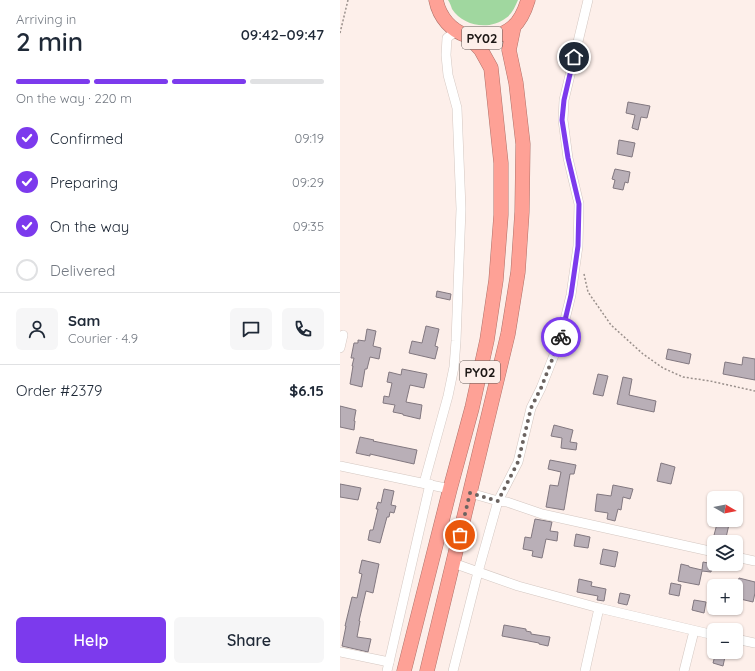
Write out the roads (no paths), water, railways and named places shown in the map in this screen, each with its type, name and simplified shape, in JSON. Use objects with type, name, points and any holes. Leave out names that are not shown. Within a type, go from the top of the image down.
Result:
[{"type":"highway","name":"PY02","points":[[436,0],[437,7],[445,21],[456,31],[469,37],[485,38],[500,35],[514,26],[524,13],[528,0]]},
{"type":"highway","name":"PY02","points":[[427,671],[508,334],[518,272],[522,212],[523,144],[516,84],[509,50],[514,26]]},
{"type":"highway","name":"PY02","points":[[404,671],[450,488],[472,408],[487,340],[496,280],[501,214],[501,163],[491,68],[481,50],[469,37]]},
{"type":"street","points":[[453,671],[498,501],[518,462],[531,408],[541,388],[560,340],[571,295],[578,246],[579,204],[568,158],[562,120],[564,100],[588,0]]},
{"type":"street","points":[[340,652],[388,667],[454,366],[461,202],[457,108],[448,75],[446,55],[447,38],[456,31]]},
{"type":"street","points":[[340,348],[343,335]]},
{"type":"street","points":[[340,466],[450,488]]},
{"type":"street","points":[[470,493],[507,502],[542,514],[707,550]]},
{"type":"street","points":[[743,558],[755,561]]},
{"type":"street","points":[[453,563],[518,586],[599,608],[707,634]]},
{"type":"street","points":[[584,671],[599,608]]},
{"type":"street","points":[[684,671],[694,631]]},
{"type":"street","points":[[743,640],[755,643]]}]
